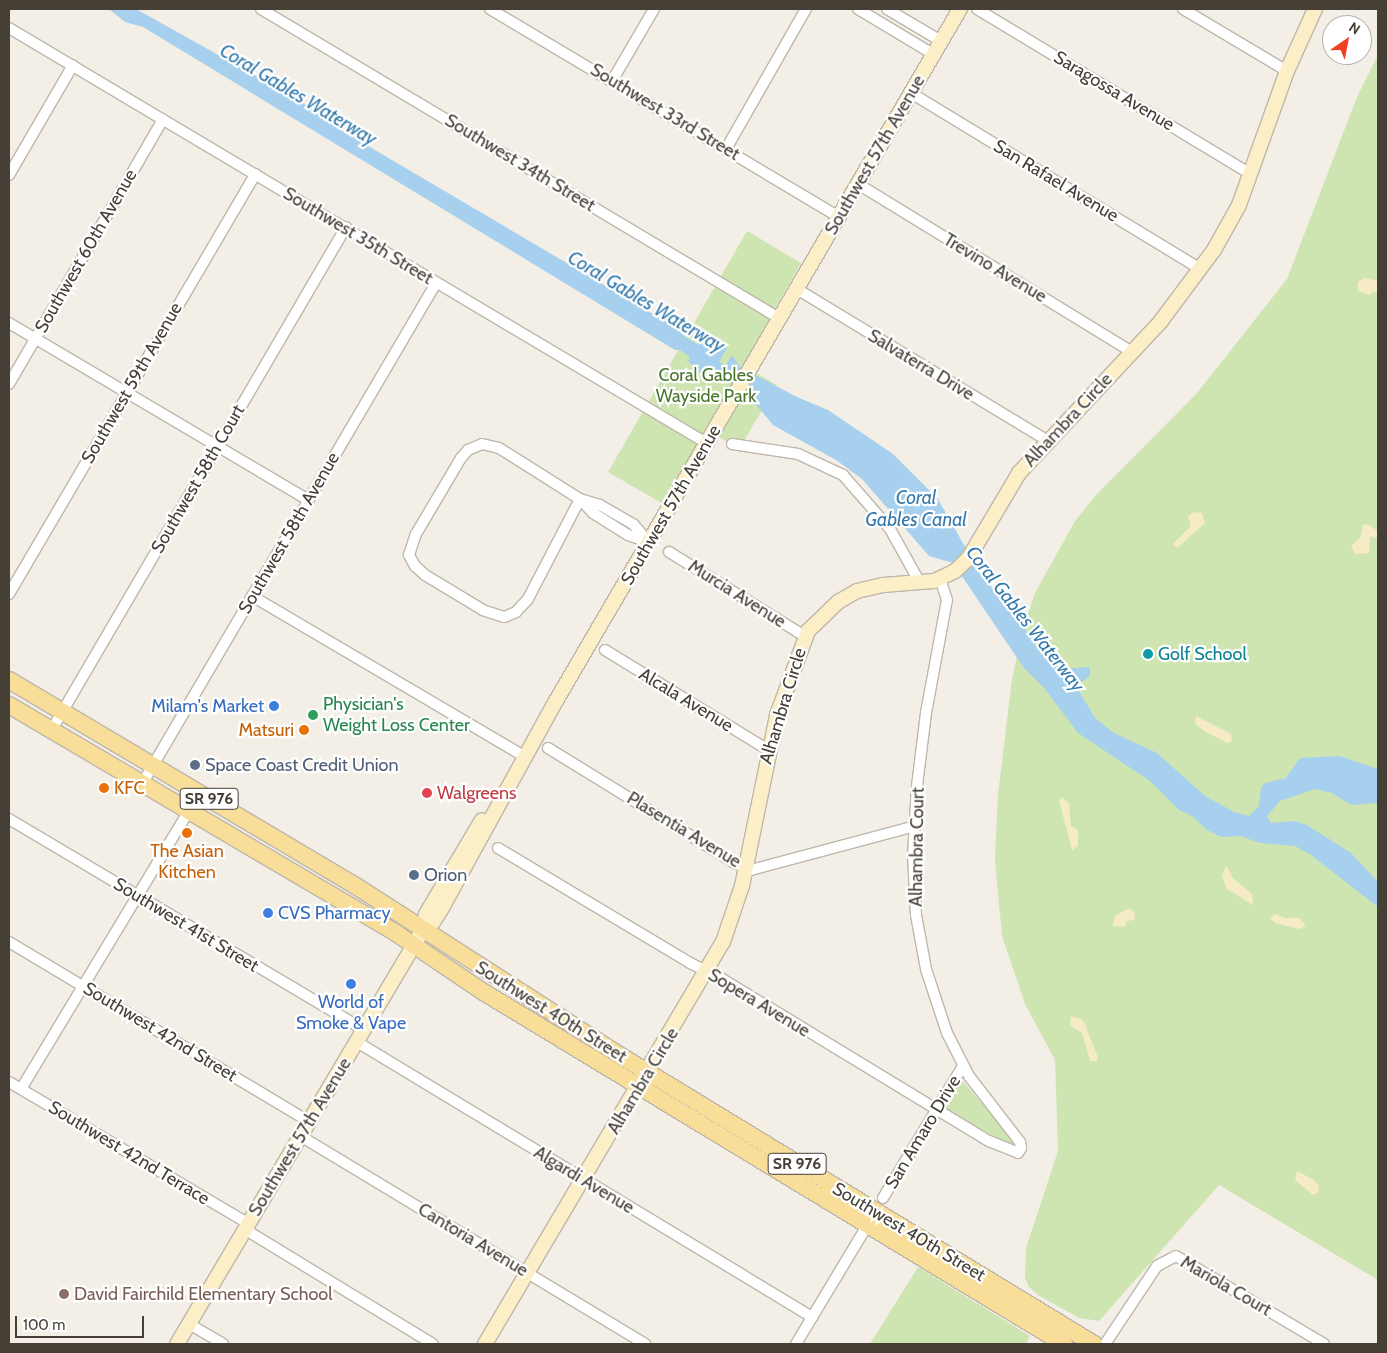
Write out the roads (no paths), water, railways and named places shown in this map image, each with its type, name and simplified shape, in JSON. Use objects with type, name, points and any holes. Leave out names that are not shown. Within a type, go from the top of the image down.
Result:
[{"type":"main road","name":"Southwest 40th Street","points":[[9,680],[265,832],[423,930],[644,1080]]},
{"type":"main road","name":"Southwest 40th Street","points":[[9,705],[414,945],[485,993],[876,1211],[1094,1344]]},
{"type":"main road","points":[[222,831],[250,823]]},
{"type":"main road","points":[[238,840],[265,832]]},
{"type":"main road","name":"Southwest 40th Street","points":[[876,1211],[1064,1344]]},
{"type":"street","name":"Southwest 34th Street","points":[[261,9],[780,318]]},
{"type":"street","points":[[612,81],[654,9]]},
{"type":"street","points":[[726,149],[806,9]]},
{"type":"street","points":[[858,9],[933,54]]},
{"type":"street","points":[[887,9],[941,41]]},
{"type":"street","name":"Southwest 57th Avenue","points":[[177,1344],[302,1137],[423,930],[433,922],[494,801],[503,794],[525,757],[960,9]]},
{"type":"street","name":"Saragossa Avenue","points":[[977,9],[1251,174]]},
{"type":"street","points":[[1183,9],[1287,71]]},
{"type":"street","name":"Alhambra Circle","points":[[485,1344],[644,1080],[707,971],[729,927],[745,868],[768,750],[786,686],[806,637],[838,602],[857,591],[883,585],[920,583],[940,579],[955,572],[971,555],[1008,489],[1046,440],[1132,352],[1201,269],[1237,210],[1287,71],[1315,9]]},
{"type":"street","name":"Southwest 33rd Street","points":[[497,10],[839,217]]},
{"type":"street","name":"Southwest 35th Street","points":[[9,28],[708,444]]},
{"type":"street","points":[[9,175],[73,65]]},
{"type":"street","name":"San Rafael Avenue","points":[[911,93],[1201,269]]},
{"type":"street","name":"Southwest 60th Avenue","points":[[9,384],[163,119]]},
{"type":"street","name":"Southwest 59th Avenue","points":[[9,594],[256,174]]},
{"type":"street","name":"Trevino Avenue","points":[[858,184],[1132,352]]},
{"type":"street","name":"Southwest 58th Court","points":[[51,731],[346,227]]},
{"type":"street","name":"Southwest 58th Avenue","points":[[142,784],[436,283]]},
{"type":"street","name":"Salvaterra Drive","points":[[797,290],[1046,440]]},
{"type":"street","points":[[9,324],[308,500]]},
{"type":"street","points":[[732,444],[798,454],[843,475],[890,529],[920,583]]},
{"type":"street","points":[[580,499],[528,599],[516,612],[508,616],[496,615],[474,605],[421,572],[410,558],[409,551],[416,534],[461,458],[477,445],[499,448],[580,499],[600,505],[634,525],[649,542]]},
{"type":"street","name":"Murcia Avenue","points":[[669,552],[806,637]]},
{"type":"street","name":"Alhambra Court","points":[[940,579],[947,600],[920,749],[915,826],[914,894],[921,945],[939,1014],[963,1066],[1018,1139],[1020,1150]]},
{"type":"street","points":[[252,596],[525,757]]},
{"type":"street","name":"Alcala Avenue","points":[[604,650],[768,750]]},
{"type":"street","name":"Plasentia Avenue","points":[[548,748],[745,868],[762,870],[915,826]]},
{"type":"street","points":[[21,1089],[189,811]]},
{"type":"street","name":"Southwest 41st Street","points":[[9,819],[138,896],[360,1036]]},
{"type":"street","name":"Sopera Avenue","points":[[498,848],[1004,1150],[1016,1153],[1020,1150]]},
{"type":"street","name":"Southwest 42nd Street","points":[[9,942],[310,1122]]},
{"type":"street","name":"Algardi Avenue","points":[[360,1036],[584,1180],[812,1317]]},
{"type":"street","name":"San Amaro Drive","points":[[796,1344],[963,1066]]},
{"type":"street","name":"Southwest 42nd Terrace","points":[[9,1082],[247,1227],[433,1344]]},
{"type":"street","name":"Cantoria Avenue","points":[[302,1137],[645,1344]]},
{"type":"street","name":"Mariola Court","points":[[1104,1344],[1157,1266],[1176,1256],[1324,1344]]},
{"type":"street","points":[[189,1324],[223,1344]]},
{"type":"water","name":"Coral Gables Canal","points":[[109,9],[136,9],[265,81],[318,112],[324,120],[672,325],[697,344],[710,338],[720,342],[727,348],[719,362],[726,365],[732,355],[740,367],[797,397],[828,410],[893,454],[938,499],[981,575],[1015,614],[1044,658],[1063,669],[1090,667],[1090,676],[1076,686],[1095,718],[1114,733],[1157,753],[1205,796],[1234,812],[1249,816],[1259,806],[1261,788],[1265,783],[1286,778],[1300,758],[1339,756],[1378,769],[1378,803],[1351,805],[1332,793],[1315,789],[1280,801],[1267,816],[1271,823],[1294,821],[1307,825],[1351,853],[1378,882],[1378,907],[1311,855],[1295,846],[1260,843],[1240,836],[1222,837],[1207,830],[1192,816],[1179,810],[1150,781],[1078,733],[1044,688],[1024,668],[953,563],[929,556],[862,479],[836,460],[773,425],[749,396],[722,377],[722,373],[715,369],[709,375],[702,375],[688,361],[690,357],[680,350],[675,350],[143,27],[125,22]]},
{"type":"place","name":"Golf School","points":[[1148,654]]},
{"type":"place","name":"Milam's Market","points":[[274,706]]},
{"type":"place","name":"Physician's Weight Loss Center","points":[[313,715]]},
{"type":"place","name":"Matsuri","points":[[304,730]]},
{"type":"place","name":"Space Coast Credit Union","points":[[195,765]]},
{"type":"place","name":"KFC","points":[[104,788]]},
{"type":"place","name":"Walgreens","points":[[427,793]]},
{"type":"place","name":"The Asian Kitchen","points":[[187,833]]},
{"type":"place","name":"Orion","points":[[414,875]]},
{"type":"place","name":"CVS Pharmacy","points":[[268,913]]},
{"type":"place","name":"World of Smoke & Vape","points":[[351,984]]},
{"type":"place","name":"David Fairchild Elementary School","points":[[64,1294]]},
{"type":"water label","name":"Coral Gables Waterway","points":[[298,95]]},
{"type":"water label","name":"Coral Gables Waterway","points":[[646,302]]},
{"type":"water label","name":"Coral Gables Waterway","points":[[1025,619]]},
{"type":"park label","name":"Coral Gables Wayside Park","points":[[706,386]]}]
